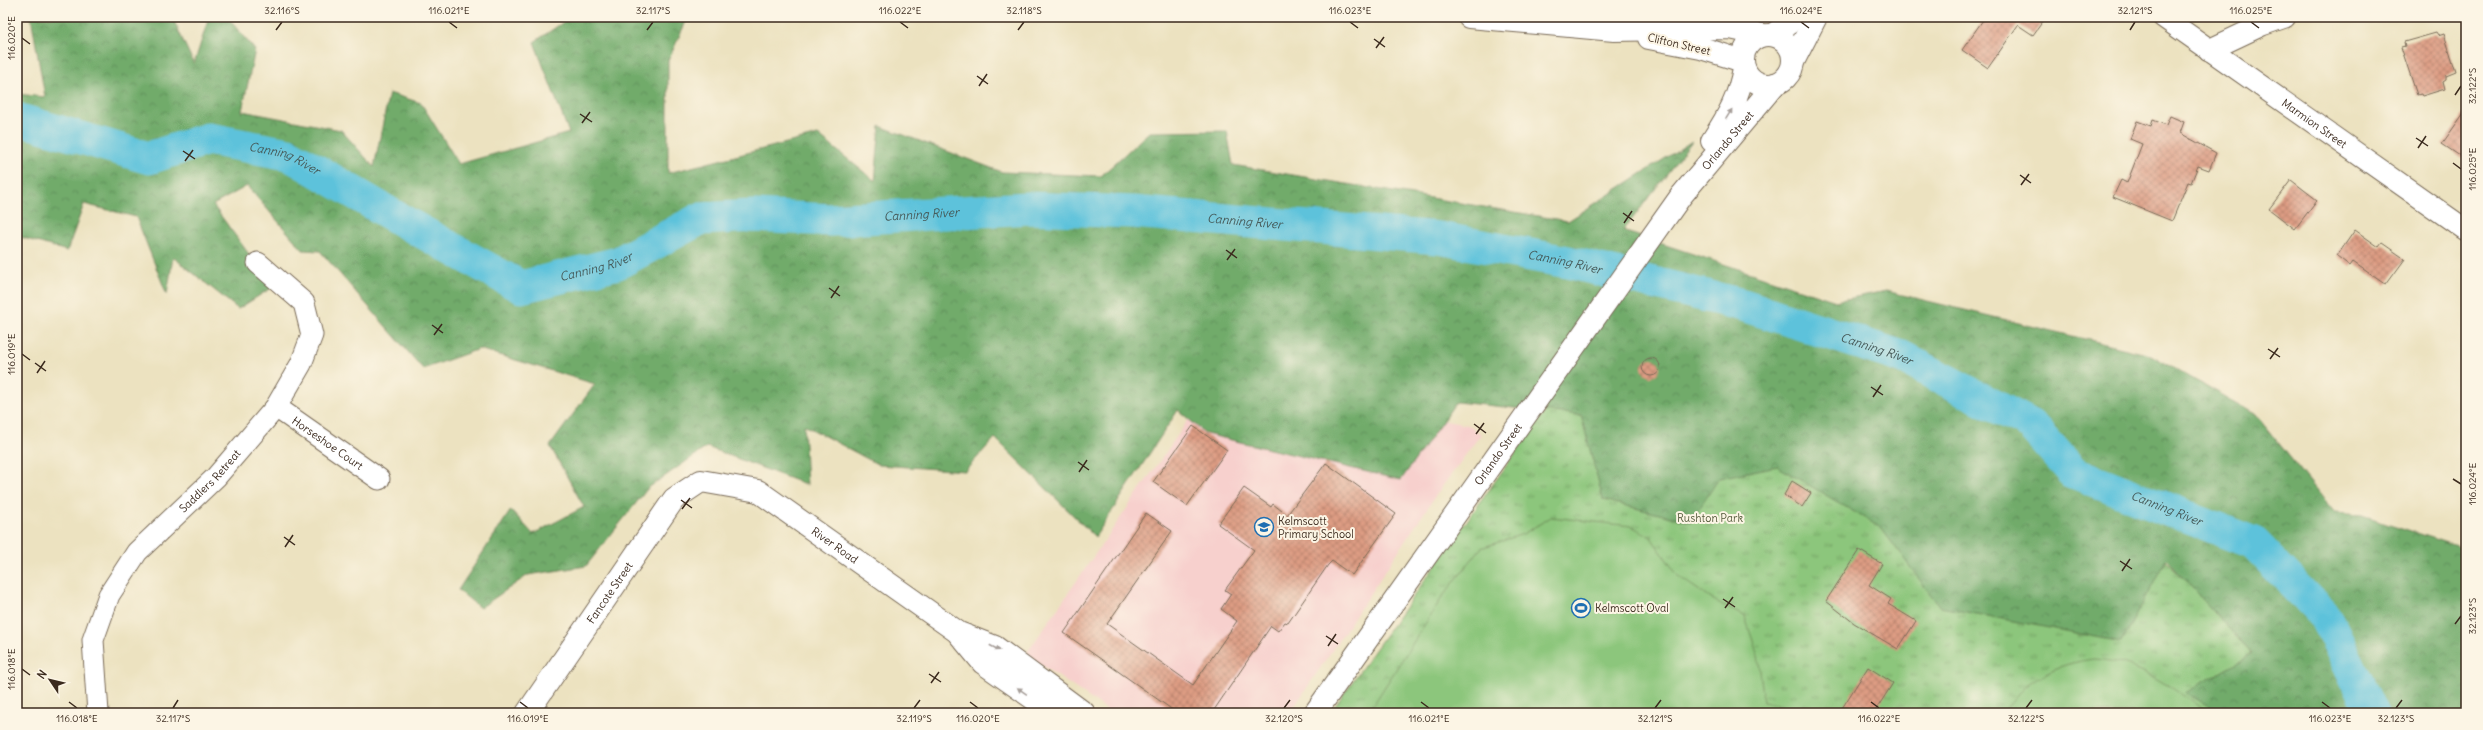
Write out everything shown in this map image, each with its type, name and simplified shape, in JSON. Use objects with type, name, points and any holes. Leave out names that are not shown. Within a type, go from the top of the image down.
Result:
[{"type":"main road","name":"Clifton Street","points":[[1469,17],[1614,30],[1716,28],[1768,35]]},
{"type":"main road","points":[[1794,17],[1788,24],[1749,44],[1745,51],[1744,64],[1755,81],[1763,85],[1775,84],[1787,77],[1816,17]]},
{"type":"main road","name":"Clifton Street","points":[[1614,30],[1701,48],[1744,64]]},
{"type":"main road","points":[[1768,35],[1788,44],[1794,60]]},
{"type":"main road","name":"Orlando Street","points":[[1681,196],[1710,144],[1732,110],[1740,91],[1744,64]]},
{"type":"main road","name":"Orlando Street","points":[[1315,713],[1681,196],[1775,84]]},
{"type":"main road","name":"River Road","points":[[701,481],[758,491],[959,633],[995,647],[1047,707],[1084,713]]},
{"type":"main road","name":"Fancote Street","points":[[527,713],[674,499],[701,481]]},
{"type":"street","name":"Marmion Street","points":[[2163,17],[2466,230]]},
{"type":"street","points":[[2209,50],[2262,25],[2285,17]]},
{"type":"street","name":"Saddlers Retreat","points":[[98,713],[93,640],[109,595],[136,552],[216,477],[276,407],[302,364],[312,335],[304,303],[258,263]]},
{"type":"street","name":"Horseshoe Court","points":[[276,407],[379,479]]},
{"type":"shaded area","name":"Kelmscott Primary School","points":[[1412,415],[1468,425],[1481,434],[1436,495],[1290,713],[1111,713],[1026,654],[1191,416]]},
{"type":"green space","points":[[31,17],[169,17],[173,19],[194,64],[209,17],[227,17],[255,50],[242,111],[341,130],[374,167],[389,93],[421,103],[459,164],[569,133],[534,42],[571,17],[688,17],[668,61],[668,173],[818,135],[875,181],[880,126],[1002,172],[1101,176],[1149,132],[1227,131],[1233,165],[1568,221],[1692,141],[1623,231],[1836,301],[1886,291],[2151,355],[2255,414],[2335,513],[2362,515],[2466,549],[2466,713],[2222,713],[2185,693],[2252,654],[2166,559],[2122,642],[1940,607],[1881,528],[1777,466],[1719,478],[1691,522],[1603,500],[1581,415],[1456,402],[1401,480],[1206,434],[1178,410],[1095,537],[995,438],[965,471],[879,465],[804,425],[807,485],[707,447],[648,488],[586,566],[528,575],[480,608],[458,590],[511,510],[533,534],[584,507],[550,446],[595,384],[479,349],[423,369],[320,251],[303,250],[247,186],[213,205],[273,287],[238,309],[173,257],[167,295],[136,217],[84,204],[67,251],[17,236],[17,94],[45,97]]},
{"type":"green space","name":"Rushton Park","points":[[1633,288],[2147,543],[2239,633],[2284,713],[1330,713]]},
{"type":"green space","name":"Kelmscott Oval","points":[[1551,517],[1631,526],[1650,536],[1678,576],[1710,598],[1745,617],[1758,656],[1764,702],[1777,704],[1779,713],[1368,713],[1443,596],[1481,548],[1523,534]]},
{"type":"green space","points":[[2095,659],[2112,661],[2142,671],[2169,686],[2209,713],[2004,713],[2021,691],[2042,675],[2068,664]]},
{"type":"building","points":[[1985,17],[2046,17],[2033,35],[2018,25],[1988,68],[1962,50]]},
{"type":"building","points":[[2436,33],[2438,36],[2444,34],[2456,72],[2446,76],[2446,79],[2443,81],[2445,89],[2422,96],[2421,94],[2417,95],[2401,47],[2405,46],[2404,42]]},
{"type":"building","points":[[2466,110],[2466,160],[2442,144]]},
{"type":"building","points":[[2170,116],[2184,122],[2180,133],[2216,153],[2209,170],[2198,166],[2191,183],[2188,182],[2172,221],[2113,197],[2121,180],[2127,183],[2142,144],[2130,139],[2137,121],[2151,126],[2153,120],[2166,125]]},
{"type":"building","points":[[2291,180],[2317,200],[2295,229],[2269,209]]},
{"type":"building","points":[[2355,230],[2379,247],[2382,243],[2405,259],[2386,285],[2353,262],[2350,266],[2337,256]]},
{"type":"building","points":[[1647,358],[1655,358],[1660,363],[1658,374],[1655,376],[1647,376],[1642,371],[1642,363]]},
{"type":"building","points":[[1193,426],[1227,450],[1187,506],[1153,482]]},
{"type":"building","points":[[1326,463],[1396,514],[1352,575],[1332,561],[1288,623],[1285,622],[1278,631],[1271,626],[1212,713],[1177,713],[1064,633],[1146,513],[1172,531],[1107,624],[1193,685],[1237,621],[1221,609],[1231,594],[1225,590],[1254,550],[1218,524],[1244,488],[1271,507],[1273,504],[1287,515]]},
{"type":"building","points":[[1792,481],[1811,493],[1802,507],[1784,495]]},
{"type":"building","points":[[1859,550],[1882,564],[1869,585],[1891,599],[1888,604],[1916,621],[1898,649],[1854,623],[1826,601]]},
{"type":"building","points":[[1868,667],[1893,683],[1874,713],[1839,713]]},
{"type":"waterway","name":"Canning River","points":[[17,119],[149,158],[208,139],[288,154],[406,223],[521,287],[618,263],[700,219],[754,216],[831,220],[1028,208],[1133,212],[1439,238],[1568,262],[1743,305],[1902,357],[2031,425],[2073,472],[2254,543],[2326,617],[2372,713]]},
{"type":"place","name":"Kelmscott Primary School","points":[[1264,527]]},
{"type":"place","name":"Kelmscott Oval","points":[[1581,608]]}]
